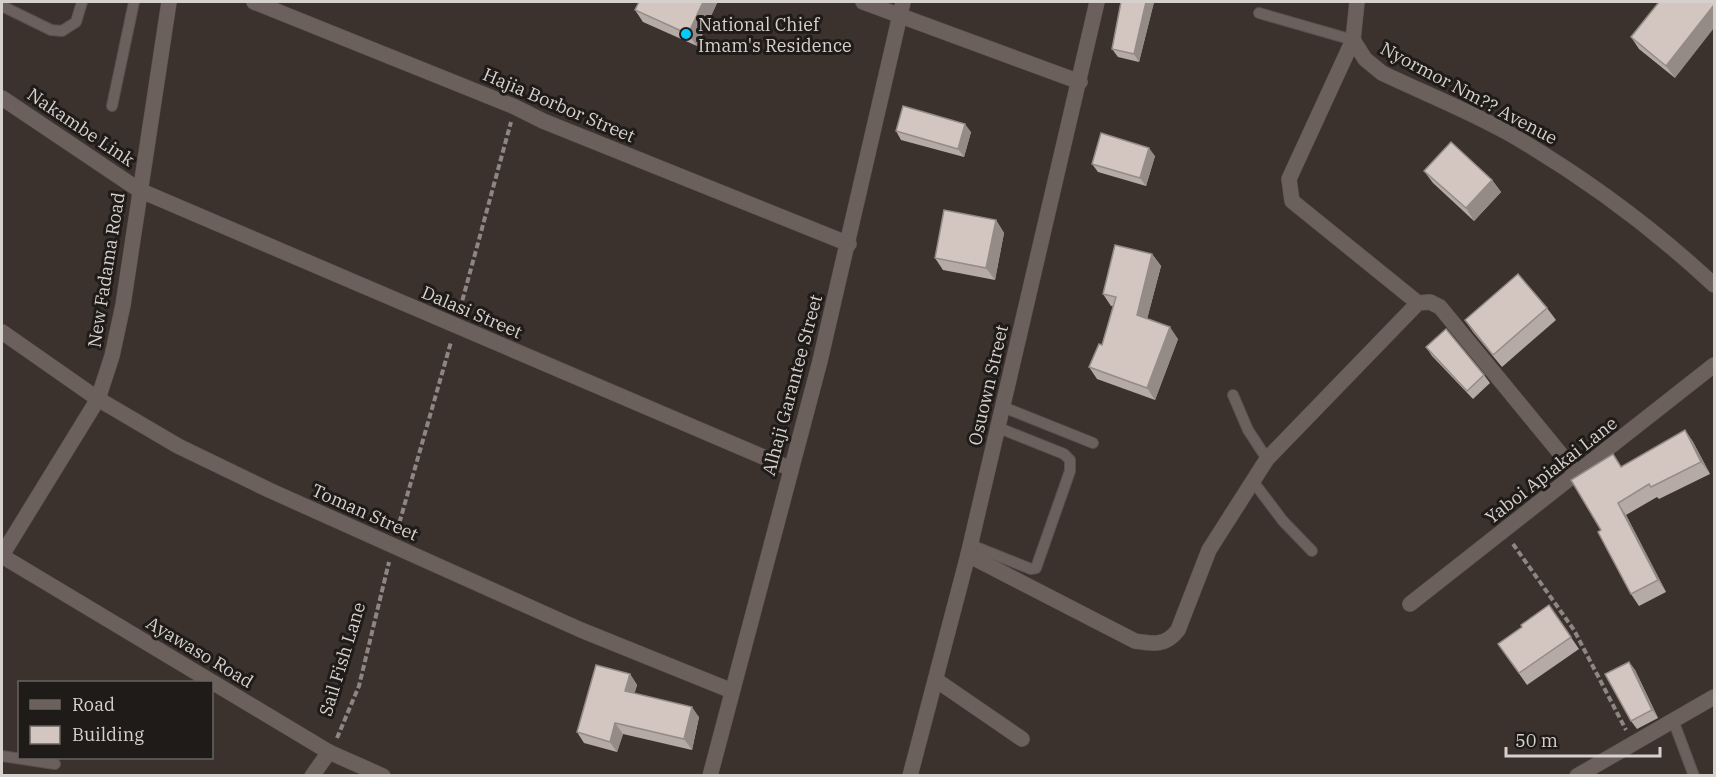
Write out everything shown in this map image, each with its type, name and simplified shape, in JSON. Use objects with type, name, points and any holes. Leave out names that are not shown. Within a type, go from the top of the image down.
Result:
[{"type":"street","name":"New Fadama Road","points":[[2,555],[98,399],[123,306],[169,2]]},
{"type":"street","name":"Hajia Borbor Street","points":[[254,2],[515,106],[543,122],[849,244]]},
{"type":"street","points":[[862,2],[902,8],[1080,82]]},
{"type":"street","name":"Osuown Street","points":[[910,776],[970,550],[1097,2]]},
{"type":"street","points":[[1357,2],[1353,40],[1289,179],[1289,191],[1292,201],[1418,303]]},
{"type":"street","name":"Alhaji Garantee Street","points":[[710,776],[789,468],[820,361],[902,8]]},
{"type":"street","name":"Nyormor Nm?? Avenue","points":[[1353,40],[1365,59],[1382,73],[1508,133],[1612,200],[1676,249],[1714,285]]},
{"type":"street","name":"Nakambe Link","points":[[2,98],[139,190]]},
{"type":"street","name":"Dalasi Street","points":[[139,190],[789,468]]},
{"type":"street","points":[[970,550],[1136,641],[1157,644],[1171,640],[1178,630],[1209,550],[1251,480],[1267,459],[1418,303],[1430,302],[1440,307],[1577,474]]},
{"type":"street","name":"Toman Street","points":[[2,332],[98,399],[178,446],[581,630],[732,690]]},
{"type":"street","name":"Yaboi Apiakai Lane","points":[[1410,604],[1714,365]]},
{"type":"street","name":"Ayawaso Road","points":[[2,555],[211,681]]},
{"type":"street","points":[[936,680],[1022,739]]},
{"type":"street","name":"Ayawaso Road","points":[[213,682],[329,752],[383,776]]},
{"type":"street","points":[[1577,776],[1714,697]]},
{"type":"street","points":[[312,776],[329,752]]},
{"type":"lane","points":[[2,6],[51,30],[63,31],[76,22],[82,2]]},
{"type":"lane","points":[[112,106],[134,2]]},
{"type":"lane","points":[[1259,13],[1353,40]]},
{"type":"lane","points":[[1233,394],[1248,430],[1267,459]]},
{"type":"lane","points":[[1003,407],[1093,443]]},
{"type":"lane","points":[[970,550],[1031,569],[1036,568],[1070,471],[1070,460],[1064,454],[999,428]]},
{"type":"lane","points":[[1251,480],[1283,521],[1312,551]]},
{"type":"lane","points":[[1673,720],[1694,776]]},
{"type":"lane","points":[[2,756],[18,759]]},
{"type":"lane","points":[[20,759],[55,765]]},
{"type":"path","points":[[1504,531],[1574,630],[1633,743]]},
{"type":"path","name":"Sail Fish Lane","points":[[329,752],[344,724],[359,686],[393,546]]},
{"type":"building","points":[[639,2],[703,2],[688,34],[635,10]]},
{"type":"building","points":[[1121,2],[1146,2],[1134,54],[1112,49]]},
{"type":"building","points":[[1659,2],[1714,2],[1666,66],[1631,37]]},
{"type":"building","points":[[903,106],[965,124],[958,149],[896,131]]},
{"type":"building","points":[[1101,133],[1149,148],[1140,178],[1092,164]]},
{"type":"building","points":[[1451,142],[1492,180],[1466,208],[1424,171]]},
{"type":"building","points":[[944,210],[996,220],[986,268],[935,258]]},
{"type":"building","points":[[1115,245],[1152,254],[1137,315],[1170,327],[1147,388],[1089,367],[1099,344],[1102,345],[1116,297],[1103,294]]},
{"type":"building","points":[[1518,274],[1547,308],[1493,355],[1465,320]]},
{"type":"building","points":[[1446,329],[1484,375],[1467,391],[1426,347]]},
{"type":"building","points":[[1685,430],[1701,462],[1651,487],[1649,484],[1618,503],[1658,580],[1631,594],[1598,532],[1601,530],[1571,480],[1613,454],[1621,467]]},
{"type":"building","points":[[1549,605],[1571,637],[1519,673],[1498,644]]},
{"type":"building","points":[[1629,662],[1652,710],[1631,721],[1605,674]]},
{"type":"building","points":[[596,665],[630,674],[625,691],[692,707],[684,739],[615,723],[610,742],[577,732]]},
{"type":"place","name":"National Chief Imam's Residence","points":[[686,34]]}]
